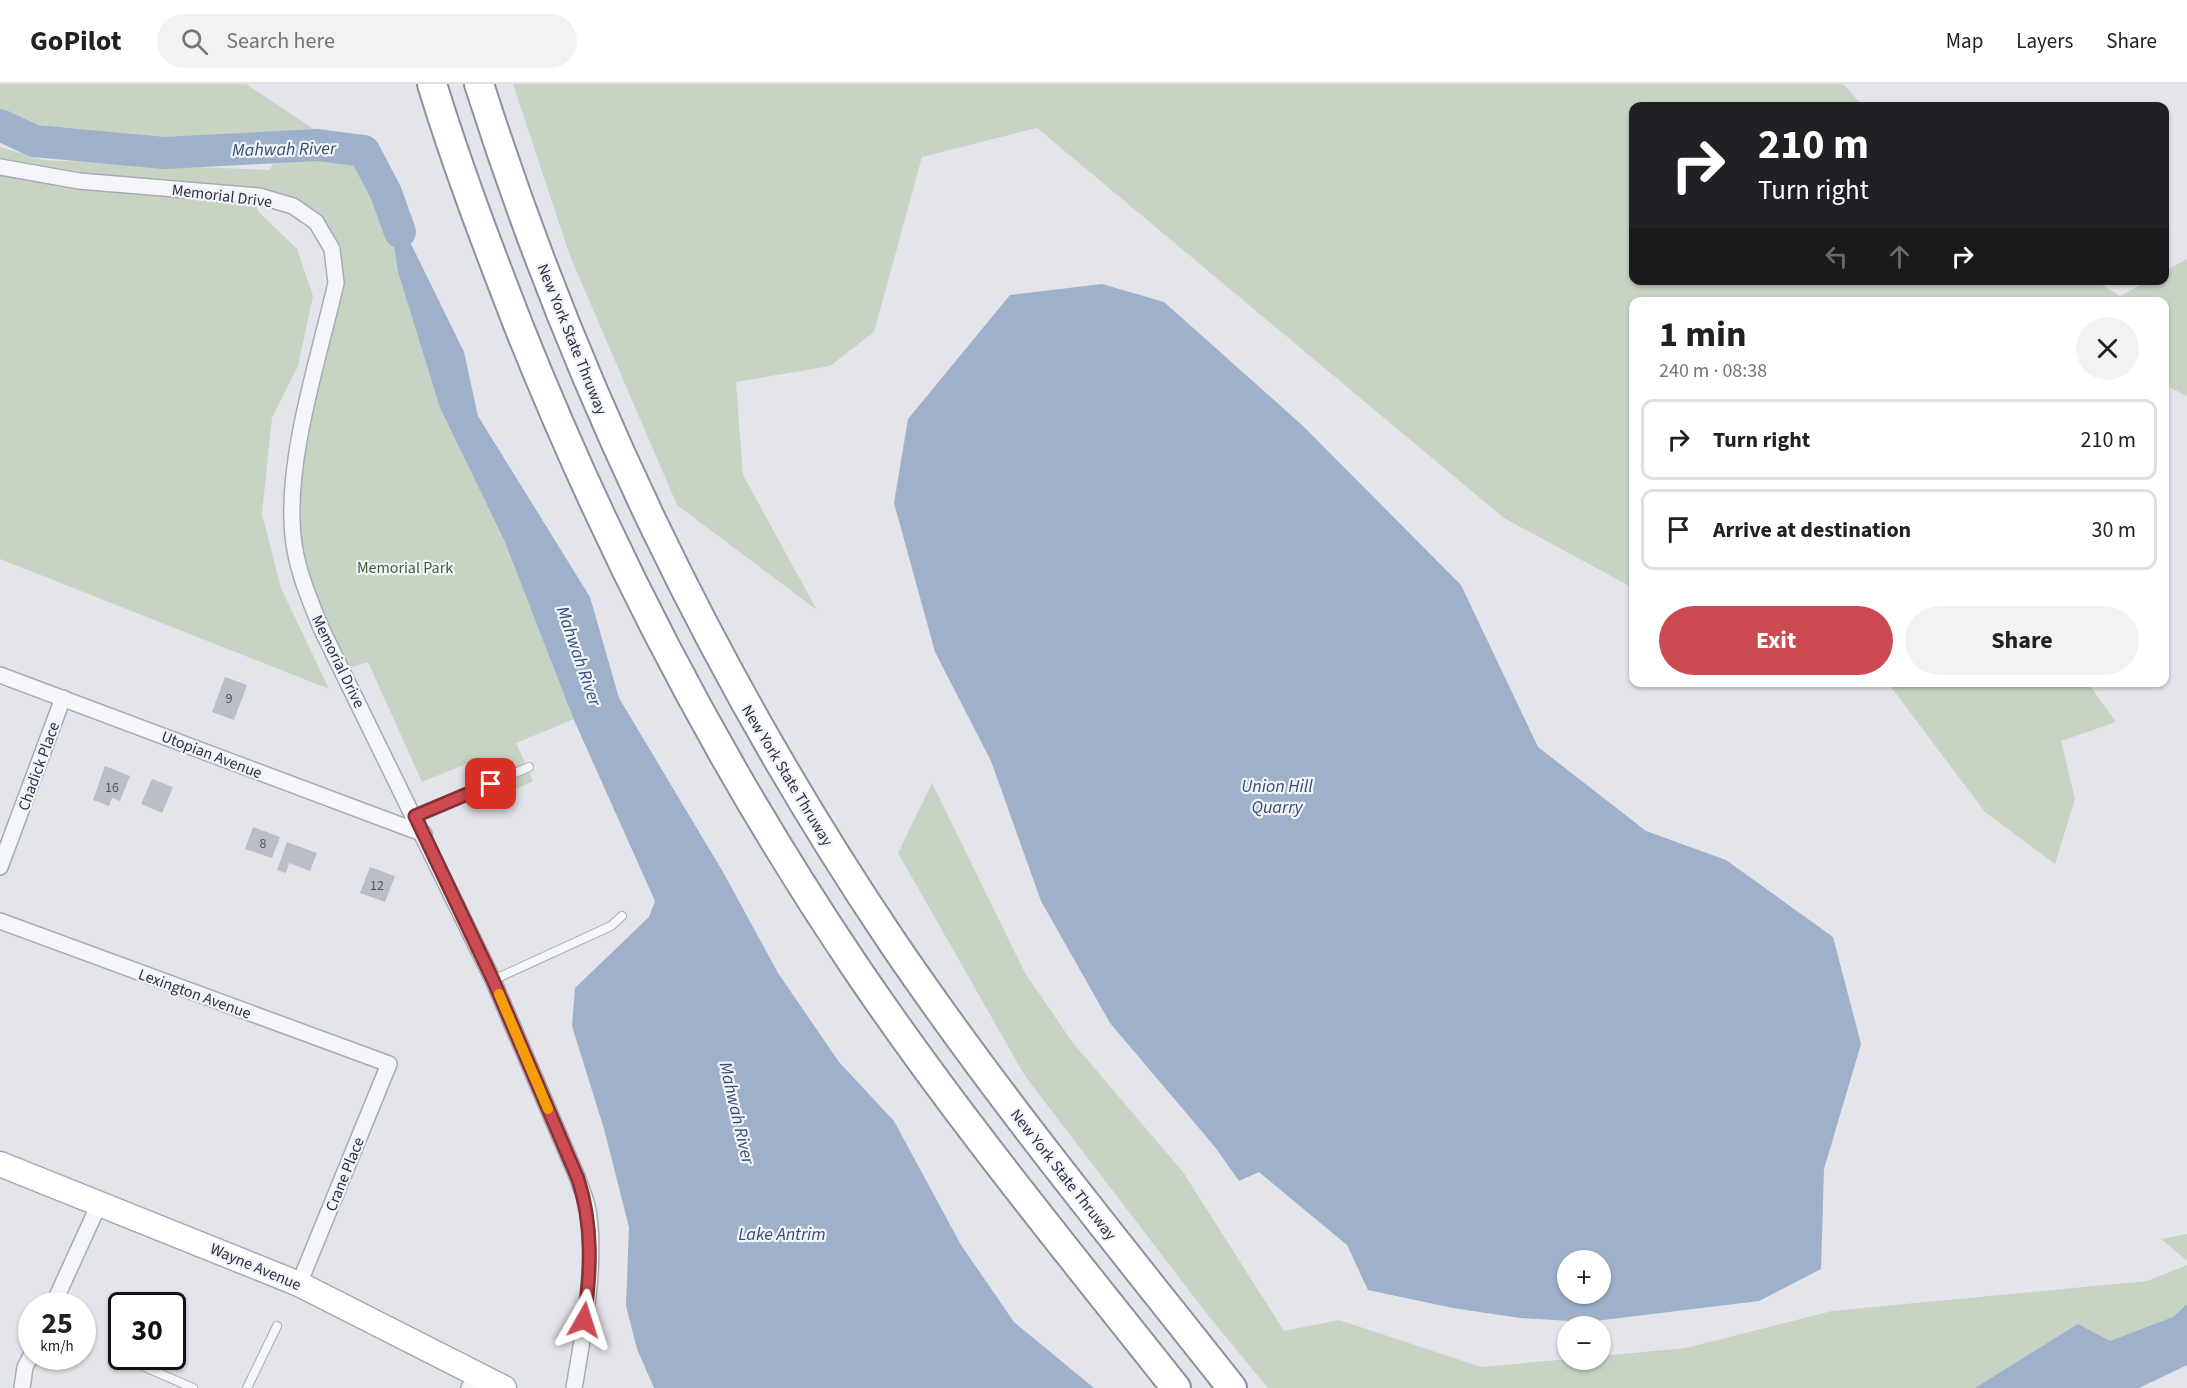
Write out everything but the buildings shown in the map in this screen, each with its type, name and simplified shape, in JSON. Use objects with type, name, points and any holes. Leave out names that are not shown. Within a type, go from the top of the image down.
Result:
[{"type":"highway","points":[[432,84],[471,199],[539,377],[618,552],[706,722],[802,884],[908,1042],[1023,1195],[1176,1388]]},
{"type":"highway","name":"New York State Thruway","points":[[479,84],[521,206],[580,360],[658,533],[744,701],[840,861],[944,1017],[1058,1168],[1232,1388]]},
{"type":"main road","name":"Wayne Avenue","points":[[0,1164],[100,1202],[298,1284],[472,1381],[504,1388]]},
{"type":"street","name":"Memorial Drive","points":[[0,167],[79,181],[259,196],[293,206],[316,222],[332,249],[336,283],[292,488],[293,537],[304,584],[321,628],[424,834],[493,980],[578,1179],[588,1209],[590,1242],[587,1302],[574,1388]]},
{"type":"street","name":"Utopian Avenue","points":[[0,675],[424,834]]},
{"type":"street","name":"Chadick Place","points":[[0,867],[63,698]]},
{"type":"street","name":"Lexington Avenue","points":[[0,921],[389,1064]]},
{"type":"street","name":"Crane Place","points":[[298,1284],[389,1064]]},
{"type":"street","points":[[59,1292],[100,1202]]},
{"type":"street","points":[[22,1388],[25,1370]]},
{"type":"lane","points":[[415,816],[529,767]]},
{"type":"lane","points":[[493,980],[611,926],[622,916]]},
{"type":"lane","points":[[247,1388],[277,1326]]},
{"type":"lane","points":[[152,1370],[193,1388]]},
{"type":"green space","points":[[0,84],[246,84],[318,132],[254,141],[69,135],[20,120],[0,111]]},
{"type":"green space","points":[[513,84],[1843,84],[1859,102],[1629,102],[1629,285],[2102,285],[2120,296],[2141,285],[2169,285],[2169,269],[2187,259],[2187,396],[2169,387],[2169,297],[1629,297],[1629,586],[1504,518],[1037,128],[922,157],[874,332],[830,366],[736,382],[743,475],[817,610],[677,505],[570,256]]},
{"type":"green space","name":"Memorial Park","points":[[318,145],[364,151],[386,193],[398,272],[440,408],[504,540],[574,719],[516,743],[533,781],[496,798],[478,759],[422,782],[368,662],[342,670],[304,584],[292,488],[336,283],[316,222],[259,197],[257,210],[297,249],[313,296],[298,366],[272,418],[262,514],[281,588],[329,689],[0,559],[0,147],[43,160],[270,170],[280,147]]},
{"type":"green space","points":[[1891,687],[2091,687],[2116,722],[2061,741],[2075,799],[2055,864],[1985,812]]},
{"type":"green space","points":[[932,783],[1025,973],[1073,1043],[1183,1172],[1284,1331],[1339,1320],[1481,1367],[1557,1360],[1557,1370],[1611,1370],[1611,1355],[1686,1348],[1832,1311],[2147,1281],[2187,1265],[2187,1304],[2173,1317],[2110,1342],[2078,1325],[1975,1388],[1268,1388],[1207,1314],[1025,1076],[898,853]]},
{"type":"green space","points":[[2187,1234],[2187,1261],[2161,1239]]},
{"type":"water","name":"Lake Antrim","points":[[386,193],[464,352],[478,416],[590,597],[619,698],[723,872],[778,973],[839,1062],[894,1121],[961,1245],[1014,1322],[1094,1388],[654,1388],[637,1349],[626,1306],[629,1227],[604,1129],[572,1026],[575,988],[649,917],[655,901],[574,720],[504,540],[440,408],[398,272]]},
{"type":"water","name":"Union Hill Quarry","points":[[1102,284],[1164,302],[1303,426],[1461,585],[1538,747],[1646,831],[1726,860],[1833,937],[1861,1044],[1824,1169],[1821,1269],[1759,1301],[1611,1319],[1611,1316],[1557,1316],[1557,1320],[1520,1318],[1453,1308],[1368,1290],[1347,1245],[1259,1172],[1239,1181],[1215,1147],[1110,1023],[1041,901],[991,761],[935,652],[894,503],[908,419],[1010,295]]},
{"type":"water","points":[[2187,1304],[2187,1365],[2139,1388],[1975,1388],[2078,1324],[2110,1341],[2173,1317]]},
{"type":"waterway","name":"Mahwah River","points":[[0,125],[34,141],[164,153],[318,145],[364,151],[386,193],[400,232]]},
{"type":"slow traffic","points":[[499,994],[548,1109]]},
{"type":"route","points":[[491,784],[415,816],[493,980],[578,1179],[588,1209],[590,1242],[584,1320]]}]
